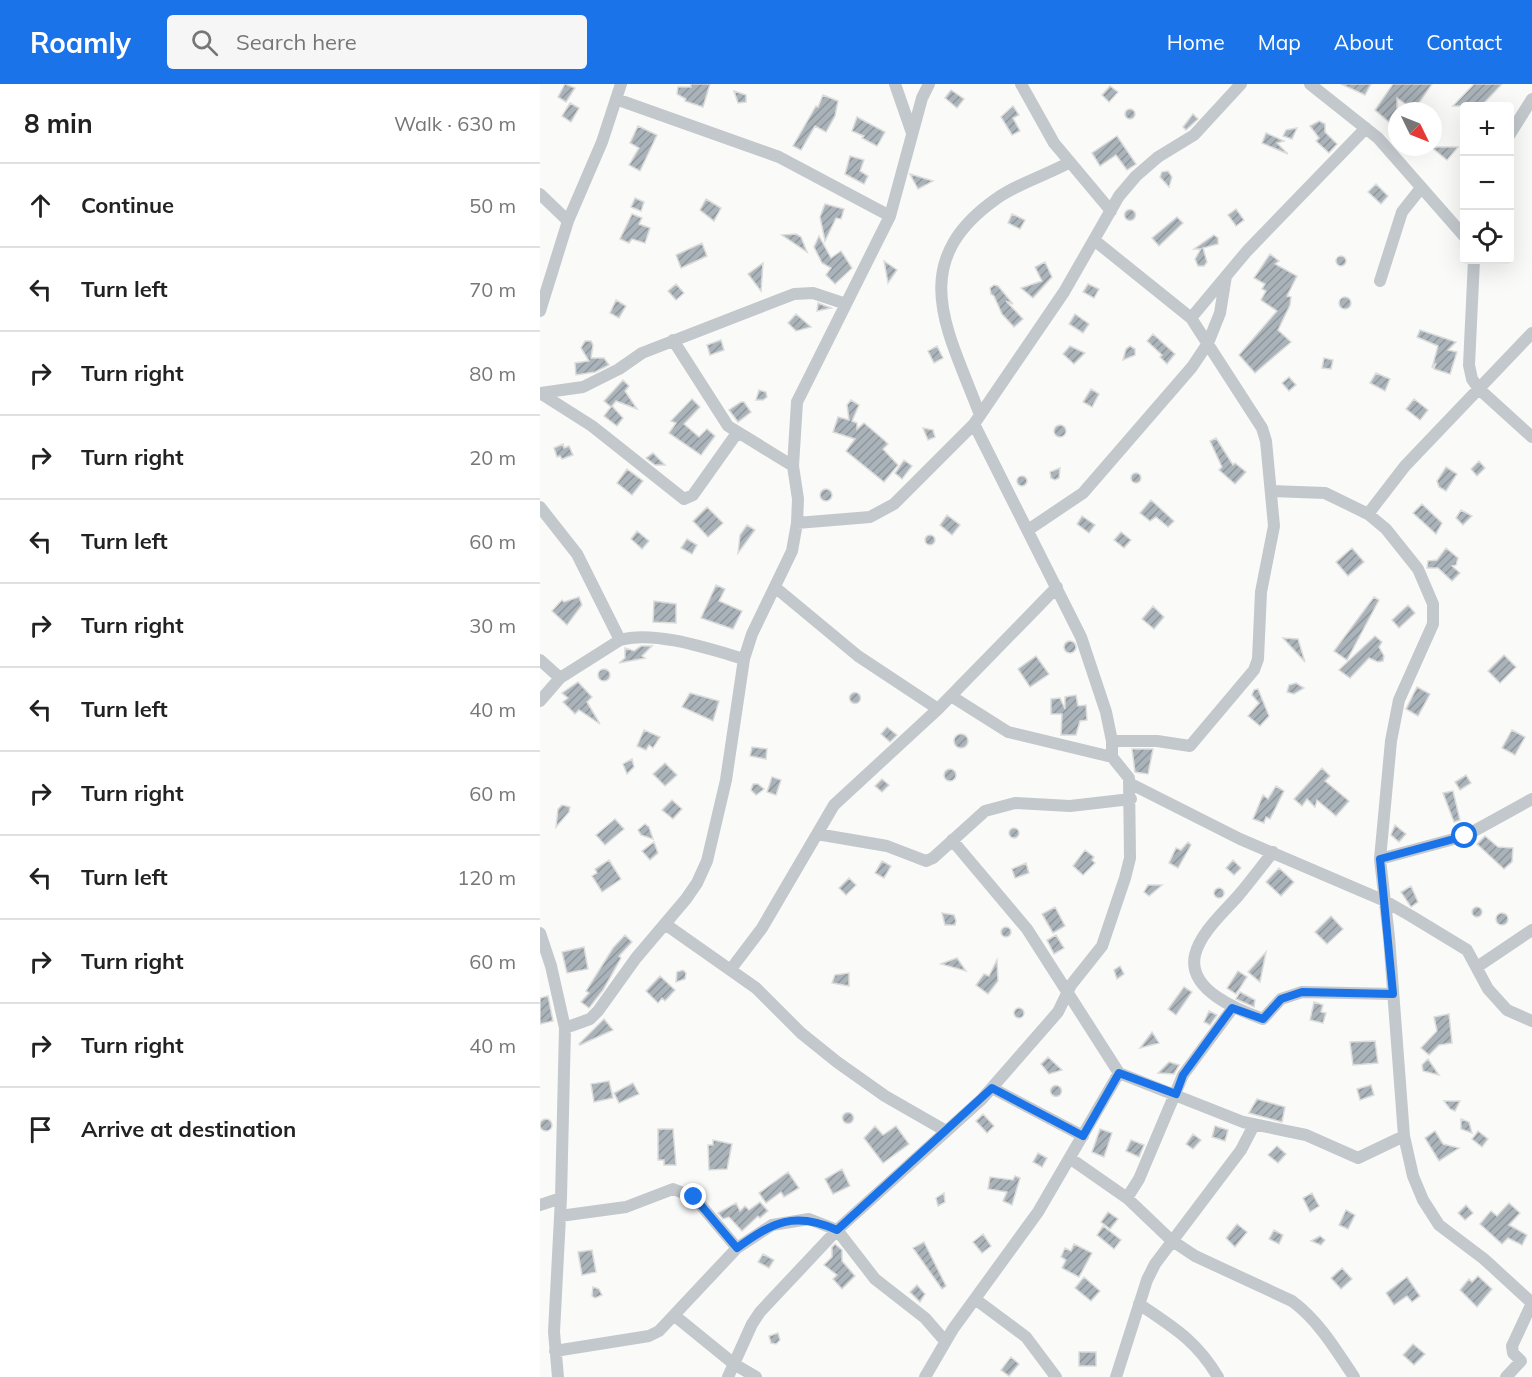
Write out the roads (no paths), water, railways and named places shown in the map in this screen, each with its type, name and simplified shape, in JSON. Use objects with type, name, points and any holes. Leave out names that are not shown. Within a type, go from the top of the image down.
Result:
[{"type":"street","points":[[540,311],[568,221],[602,142],[621,84]]},
{"type":"street","points":[[894,84],[912,133]]},
{"type":"street","points":[[565,1028],[590,1019],[598,1011],[697,883],[707,861],[726,780],[744,659],[752,634],[792,551],[797,522],[793,466],[795,413],[800,392],[891,216],[922,98],[929,84]]},
{"type":"street","points":[[1021,84],[1049,135],[1111,211]]},
{"type":"street","points":[[797,522],[870,517],[884,512],[977,420],[1064,292],[1111,211],[1136,176],[1158,157],[1194,135],[1241,84]]},
{"type":"street","points":[[1310,84],[1366,128],[1460,232]]},
{"type":"street","points":[[616,99],[779,157],[891,216]]},
{"type":"street","points":[[1514,126],[1532,99]]},
{"type":"street","points":[[1191,318],[1226,276],[1366,128]]},
{"type":"street","points":[[1070,162],[995,199],[960,232],[940,276],[939,290],[946,324],[977,420],[1028,530],[1058,587],[1090,659],[1112,741],[1112,757],[1131,784],[1240,839],[1385,901],[1467,950],[1488,989],[1507,1010],[1532,1021]]},
{"type":"street","points":[[1380,281],[1402,212],[1421,188]]},
{"type":"street","points":[[540,194],[568,221]]},
{"type":"street","points":[[1094,240],[1191,318],[1262,428],[1266,441],[1274,526],[1261,592],[1258,659],[1254,670],[1190,746],[1157,741],[1112,741]]},
{"type":"street","points":[[1474,264],[1469,365],[1472,379],[1479,389],[1532,437]]},
{"type":"street","points":[[1028,530],[1083,493],[1192,367],[1208,343],[1224,301],[1226,276]]},
{"type":"street","points":[[737,433],[693,495],[684,499],[592,426],[540,393],[583,387],[619,369],[642,353],[803,292],[846,304]]},
{"type":"street","points":[[1368,514],[1405,466],[1532,333]]},
{"type":"street","points":[[673,340],[720,417],[737,433],[793,466]]},
{"type":"street","points":[[1271,491],[1325,493],[1368,514],[1386,529],[1418,569],[1433,604],[1433,624],[1399,700],[1391,741],[1380,859],[1404,1136],[1419,1192],[1439,1225],[1484,1259],[1532,1303],[1512,1346],[1514,1353],[1521,1361],[1506,1377]]},
{"type":"street","points":[[540,507],[577,554],[620,640]]},
{"type":"street","points":[[731,969],[762,928],[841,797],[876,769],[938,709],[1058,587]]},
{"type":"street","points":[[776,588],[865,661],[938,709]]},
{"type":"street","points":[[540,701],[560,678],[620,640],[630,637],[711,649],[744,659]]},
{"type":"street","points":[[540,660],[560,678]]},
{"type":"street","points":[[951,696],[1008,732],[1112,757]]},
{"type":"street","points":[[728,1377],[760,1312],[837,1230],[992,1088],[1058,1012],[1067,993],[1102,946],[1125,878],[1130,858],[1131,784]]},
{"type":"street","points":[[817,834],[887,846],[926,861],[985,811],[1015,803],[1070,806],[1131,799]]},
{"type":"street","points":[[1380,859],[1465,836],[1532,799]]},
{"type":"street","points":[[952,840],[1027,929],[1119,1073],[1254,1125],[1299,1133],[1358,1158],[1404,1136]]},
{"type":"street","points":[[1273,852],[1206,933],[1195,954],[1194,967],[1198,978],[1218,999],[1232,1008],[1263,1019],[1281,999],[1302,992],[1393,994]]},
{"type":"street","points":[[665,924],[756,988],[821,1050],[885,1096],[946,1131]]},
{"type":"street","points":[[1477,968],[1532,930]]},
{"type":"street","points":[[540,933],[551,966],[565,1028],[561,1198],[554,1332],[558,1377]]},
{"type":"street","points":[[1127,1198],[1139,1179],[1183,1075],[1232,1008]]},
{"type":"street","points":[[926,1377],[945,1341],[1038,1212],[1071,1159],[1119,1073]]},
{"type":"street","points":[[992,1088],[1083,1136]]},
{"type":"street","points":[[1116,1377],[1147,1280],[1171,1240],[1230,1166],[1254,1125]]},
{"type":"street","points":[[1071,1159],[1127,1198],[1171,1240],[1203,1260],[1292,1301],[1304,1309],[1319,1325],[1354,1377]]},
{"type":"street","points":[[560,1216],[626,1207],[673,1190],[694,1197],[737,1248]]},
{"type":"street","points":[[540,1205],[561,1198]]},
{"type":"street","points":[[555,1351],[649,1336],[659,1331],[737,1248],[772,1225],[794,1220],[809,1220],[837,1230],[875,1279],[925,1318],[945,1341]]},
{"type":"street","points":[[975,1299],[1026,1337],[1056,1377]]},
{"type":"street","points":[[1139,1304],[1188,1338],[1204,1353],[1218,1377]]},
{"type":"street","points":[[675,1316],[734,1364],[756,1377]]},
{"type":"street","points":[[540,1335],[554,1332]]}]
